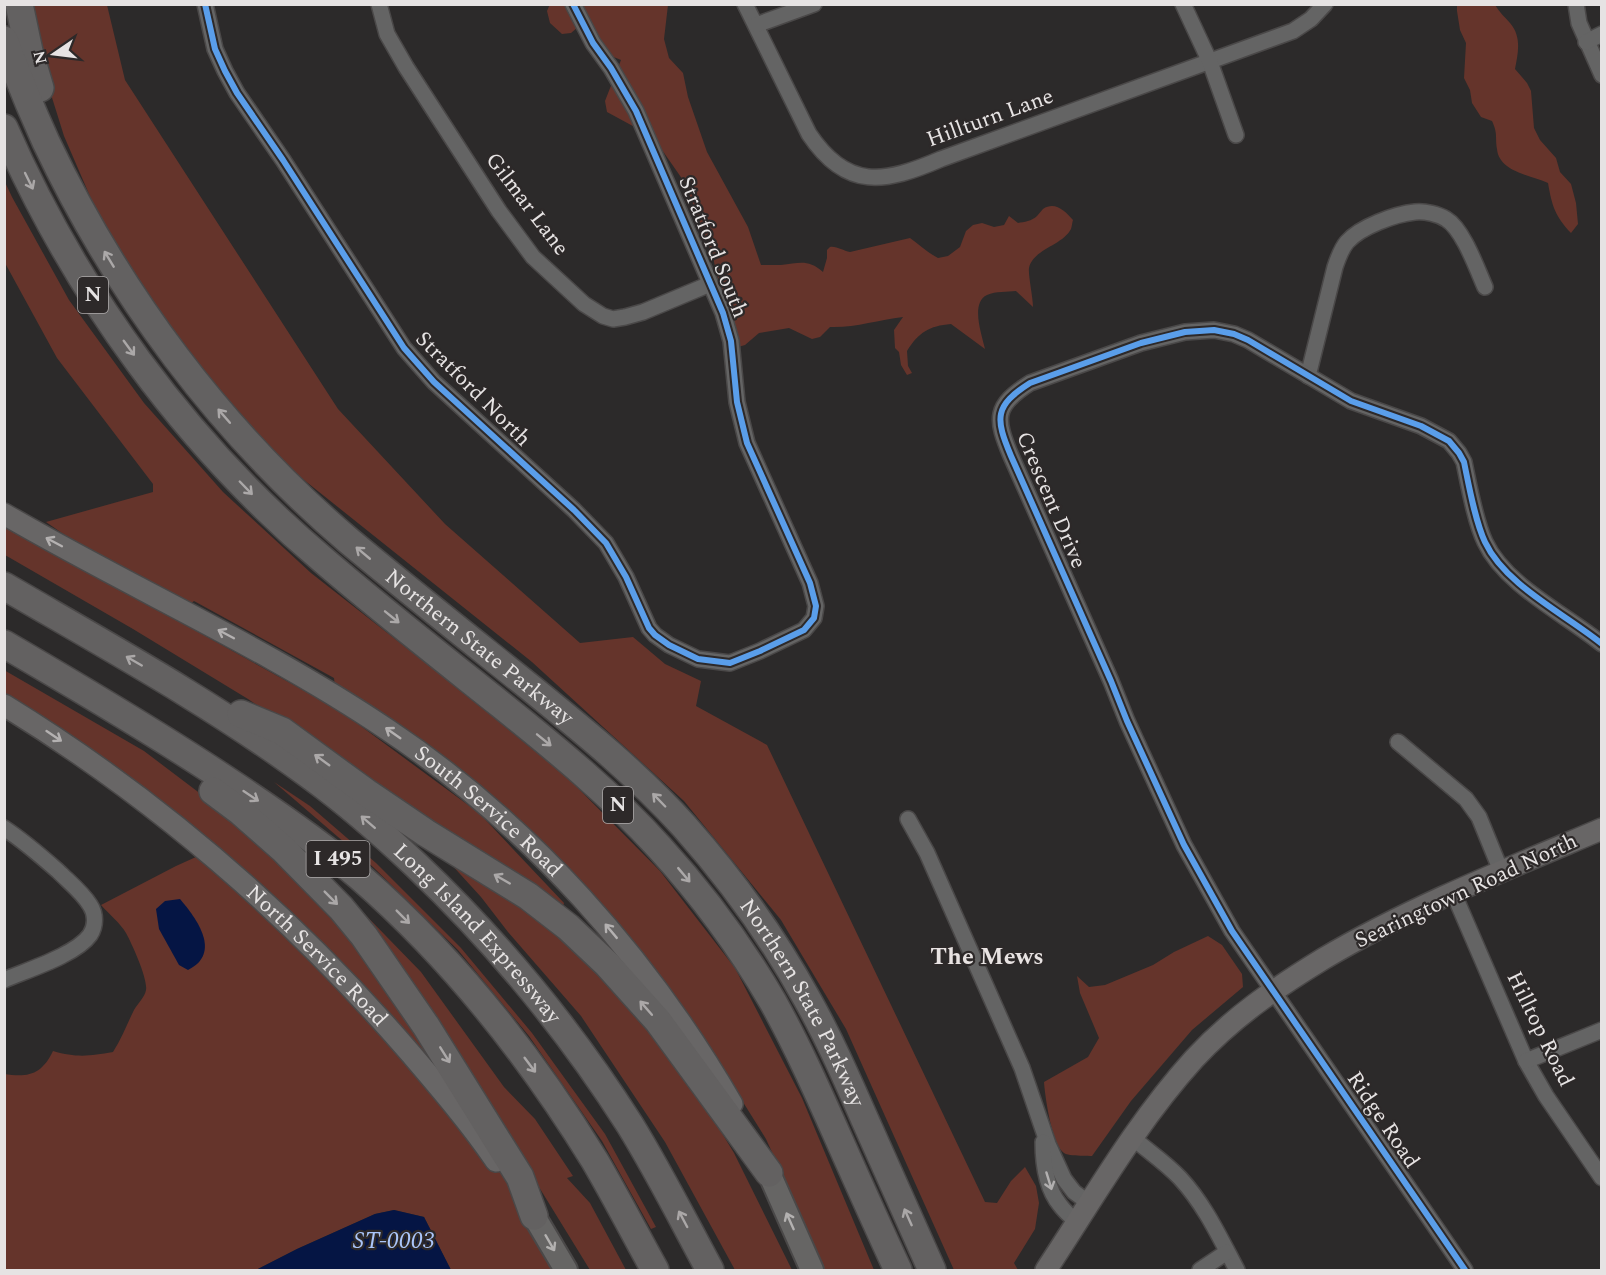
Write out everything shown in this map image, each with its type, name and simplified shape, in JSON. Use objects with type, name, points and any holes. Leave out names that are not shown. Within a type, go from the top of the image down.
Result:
[{"type":"highway","points":[[19,4],[29,51],[69,188]]},
{"type":"highway","name":"Northern State Parkway","points":[[4,40],[41,132],[108,257],[151,324],[204,393],[268,465],[352,543],[589,735],[629,771],[683,825],[767,932],[808,1000],[843,1071],[932,1270]]},
{"type":"highway","name":"Northern State Parkway","points":[[4,128],[53,227],[108,319],[154,382],[212,452],[260,502],[319,557],[586,775],[644,831],[696,890],[743,956],[784,1023],[898,1270]]},
{"type":"highway","name":"Long Island Expressway","points":[[4,586],[184,691],[268,746],[314,778],[395,845],[499,950],[540,998],[602,1082],[631,1127],[710,1270]]},
{"type":"highway","points":[[4,644],[43,686],[141,742],[197,778],[241,812],[283,849],[341,908],[395,980],[446,1058],[520,1177],[534,1216]]},
{"type":"highway","name":"Long Island Expressway","points":[[4,644],[149,729],[279,815],[360,877],[398,912],[470,989],[536,1073],[595,1161],[655,1270]]},
{"type":"highway","points":[[184,691],[282,731],[397,813],[545,909],[607,964],[652,1015],[769,1173]]},
{"type":"main road","name":"South Service Road","points":[[4,514],[329,692],[407,743],[480,799],[558,873],[595,912],[679,1020],[718,1080],[769,1173],[812,1270]]},
{"type":"main road","name":"North Service Road","points":[[4,705],[80,754],[165,817],[239,880],[303,939],[365,1002],[484,1143],[534,1216],[566,1270]]},
{"type":"main road","name":"Searingtown Road North","points":[[1046,1270],[1133,1137],[1169,1088],[1195,1058],[1234,1020],[1272,990],[1346,946],[1453,892],[1602,829]]},
{"type":"street","name":"Stratford North","points":[[205,4],[216,49],[237,93],[404,348],[434,382],[574,510],[606,543],[626,576],[649,628],[655,635],[698,659],[730,663],[804,630],[814,618]]},
{"type":"street","name":"Gilmar Lane","points":[[379,4],[387,34],[406,68],[499,211],[534,257],[584,304],[603,316],[613,319],[643,312],[710,284]]},
{"type":"street","name":"Stratford South","points":[[573,4],[592,43],[611,68],[636,111],[723,313],[731,341],[737,402],[747,443],[810,583],[816,606],[814,618]]},
{"type":"street","name":"Hillturn Lane","points":[[745,4],[815,143],[835,164],[852,174],[870,178],[891,177],[912,172],[941,159],[1293,31],[1311,19],[1325,4]]},
{"type":"street","points":[[756,25],[814,4]]},
{"type":"street","points":[[1183,4],[1210,62],[1236,135]]},
{"type":"street","points":[[1576,4],[1579,23],[1602,75]]},
{"type":"street","points":[[1586,42],[1602,34]]},
{"type":"street","points":[[1308,375],[1335,267],[1341,252],[1357,233],[1383,220],[1414,212],[1428,212],[1446,219],[1457,229],[1485,287]]},
{"type":"street","name":"Crescent Drive","points":[[1272,990],[1232,931],[1184,845],[1127,721],[1002,435],[1001,411],[1007,400],[1030,383],[1142,344],[1185,332],[1214,330],[1234,334],[1352,401],[1421,426],[1449,441],[1464,462],[1479,526],[1484,541],[1493,556],[1519,584],[1602,644]]},
{"type":"street","points":[[1398,742],[1466,799],[1482,823],[1501,871]]},
{"type":"street","points":[[909,819],[927,853],[1022,1068],[1048,1144],[1064,1179],[1074,1192],[1089,1203]]},
{"type":"street","points":[[4,828],[28,844],[74,886],[91,906],[95,919],[94,928],[84,941],[61,956],[4,980]]},
{"type":"street","name":"Hilltop Road","points":[[1453,892],[1526,1061],[1546,1096],[1602,1178]]},
{"type":"street","name":"Ridge Road","points":[[1272,990],[1465,1270]]},
{"type":"street","points":[[1526,1061],[1602,1030]]},
{"type":"street","points":[[1043,1130],[1046,1177],[1059,1205],[1077,1222]]},
{"type":"street","points":[[1133,1137],[1178,1175],[1192,1191],[1205,1210],[1237,1270]]},
{"type":"street","points":[[1200,1270],[1227,1252]]},
{"type":"shaded area","points":[[550,4],[668,5],[664,39],[669,58],[683,73],[688,97],[707,152],[748,227],[761,265],[804,263],[813,265],[823,272],[827,250],[830,247],[850,252],[910,238],[938,258],[948,256],[960,247],[966,231],[973,225],[982,223],[994,227],[1004,225],[1009,216],[1018,223],[1025,222],[1035,218],[1043,209],[1052,206],[1063,210],[1073,220],[1072,227],[1061,240],[1036,256],[1029,268],[1033,307],[1016,291],[987,295],[982,299],[978,312],[985,349],[951,324],[937,326],[920,335],[907,351],[908,366],[912,373],[907,375],[901,365],[899,352],[895,348],[894,330],[903,317],[830,327],[820,337],[812,339],[789,328],[759,333],[745,345],[738,347],[716,297],[719,282],[712,254],[685,183],[653,137],[607,112],[605,101],[621,60],[589,47],[578,27],[571,33],[562,34],[550,23],[547,11]]},
{"type":"shaded area","points":[[23,5],[107,5],[125,80],[338,409],[445,524],[580,643],[633,637],[665,664],[701,681],[696,706],[767,745],[985,1202],[997,1203],[1011,1181],[1025,1167],[1036,1186],[1039,1203],[1035,1229],[1014,1263],[1018,1270],[954,1270],[846,1029],[781,920],[684,801],[532,662],[289,468],[198,369],[111,245],[64,136]]},
{"type":"shaded area","points":[[1457,5],[1495,5],[1514,28],[1518,39],[1515,69],[1531,91],[1534,128],[1540,140],[1556,158],[1560,172],[1571,184],[1578,224],[1571,233],[1555,210],[1548,183],[1517,172],[1503,163],[1499,157],[1496,132],[1492,121],[1481,117],[1472,103],[1470,90],[1464,78],[1466,43],[1460,30]]},
{"type":"shaded area","points":[[4,180],[69,300],[144,403],[223,492],[311,573],[569,779],[660,871],[735,968],[802,1098],[874,1270],[824,1270],[766,1139],[698,1030],[617,924],[335,687],[334,678],[194,601],[189,605],[79,545],[46,522],[153,492],[153,484],[57,358],[5,263]]},
{"type":"shaded area","points":[[5,525],[339,710],[479,813],[564,903],[562,910],[248,699],[5,555]]},
{"type":"shaded area","points":[[4,670],[144,751],[255,835],[354,944],[430,1055],[435,1072],[329,953],[5,696]]},
{"type":"shaded area","points":[[274,782],[310,806],[376,863],[461,948],[532,1033],[605,1134],[656,1227],[651,1229],[602,1141],[529,1036],[458,950],[373,867]]},
{"type":"shaded area","points":[[207,852],[299,938],[483,1145],[564,1270],[451,1270],[424,1217],[394,1210],[375,1214],[256,1270],[5,1270],[4,1074],[34,1073],[44,1065],[53,1051],[83,1056],[113,1052],[144,995],[146,985],[126,933],[101,905]]},
{"type":"shaded area","points":[[450,863],[550,925],[630,997],[682,1067],[734,1153],[792,1270],[735,1270],[665,1142],[581,1016]]},
{"type":"shaded area","points":[[351,900],[421,972],[504,1087],[535,1119],[573,1176],[567,1178],[590,1203],[626,1270],[590,1270],[497,1119]]},
{"type":"shaded area","points":[[1208,936],[1222,945],[1242,974],[1243,987],[1192,1030],[1131,1101],[1092,1156],[1064,1153],[1053,1131],[1044,1082],[1088,1057],[1099,1038],[1080,993],[1077,976],[1089,987],[1105,985],[1153,965]]},
{"type":"water","points":[[180,899],[199,926],[205,945],[198,963],[188,970],[179,965],[159,929],[156,909],[165,901]]},
{"type":"water","name":"ST-0003","points":[[394,1210],[424,1217],[451,1270],[256,1270],[375,1214]]},
{"type":"cycle path","points":[[205,4],[215,49],[237,93],[404,348],[434,382],[574,510],[606,543],[626,577],[649,628],[655,635],[669,645],[698,659],[730,663],[804,630],[814,618],[816,606],[810,583],[747,443],[737,402],[731,341],[723,313],[636,111],[611,68],[593,43],[573,4]]},
{"type":"cycle path","points":[[1465,1270],[1232,931],[1184,845],[1011,456],[1000,422],[1004,406],[1018,391],[1030,383],[1141,343],[1185,332],[1214,330],[1234,334],[1351,401],[1421,426],[1449,441],[1464,462],[1478,524],[1494,557],[1507,572],[1537,598],[1602,644]]},
{"type":"district","name":"The Mews","points":[[987,957]]}]
